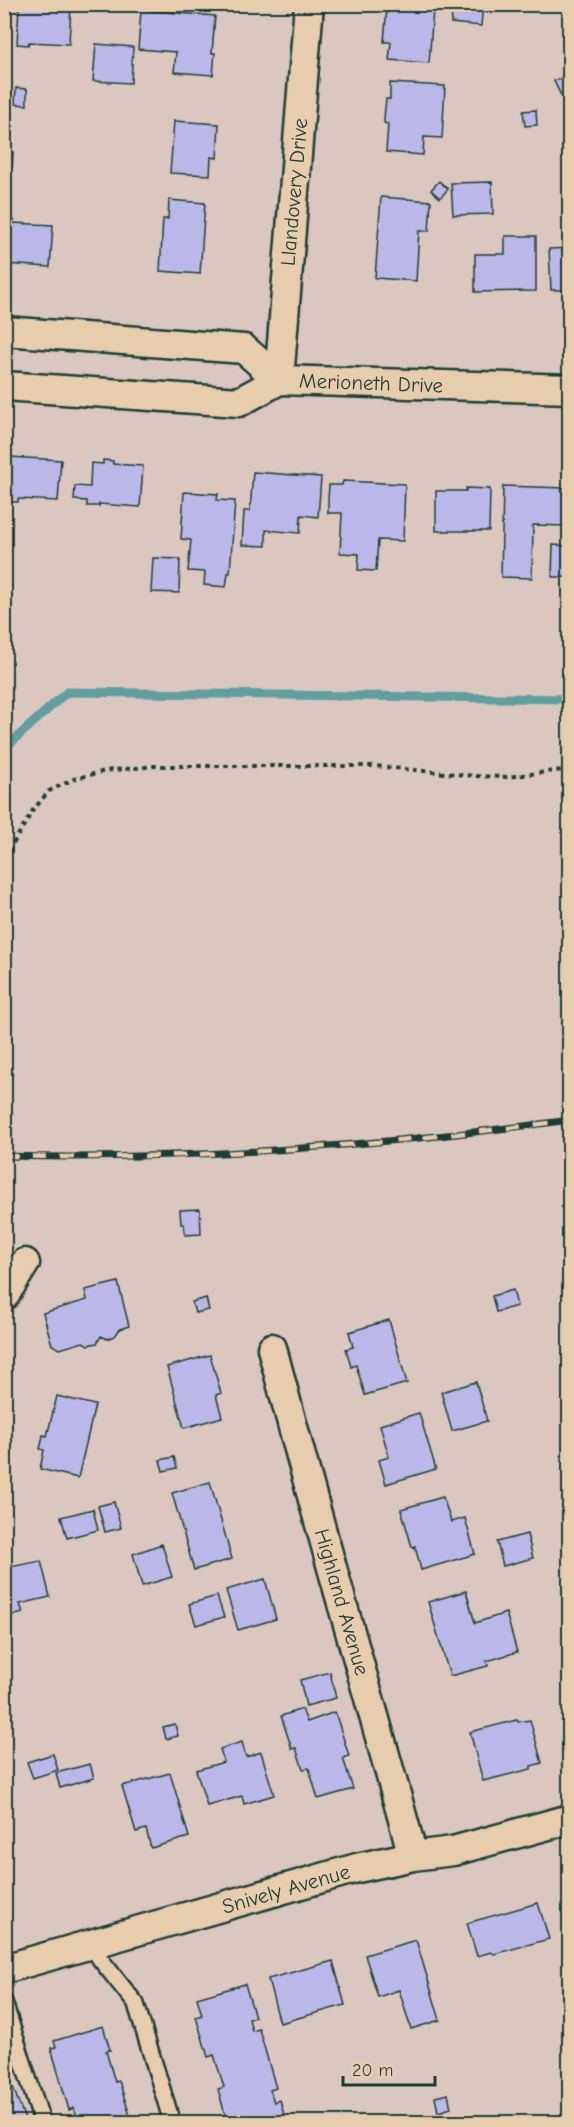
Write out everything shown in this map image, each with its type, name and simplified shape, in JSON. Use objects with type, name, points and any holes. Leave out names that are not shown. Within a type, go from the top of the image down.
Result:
[{"type":"street","name":"Llandovery Drive","points":[[279,380],[309,4]]},
{"type":"street","name":"Merioneth Drive","points":[[4,332],[244,349],[279,380],[570,389]]},
{"type":"street","points":[[4,386],[239,402],[279,380]]},
{"type":"street","points":[[4,1296],[25,1263]]},
{"type":"street","name":"Highland Avenue","points":[[272,1348],[413,1857]]},
{"type":"street","name":"Snively Avenue","points":[[4,1969],[357,1868],[453,1851],[570,1819]]},
{"type":"lane","points":[[89,1945],[136,2004],[172,2122]]},
{"type":"lane","points":[[5,2008],[42,2122]]},
{"type":"path","points":[[4,860],[33,810],[49,791],[74,779],[105,771],[156,766],[375,766],[507,777],[570,769]]},
{"type":"building","points":[[19,4],[71,5],[69,44],[29,42],[28,45],[17,44]]},
{"type":"building","points":[[453,4],[483,4],[481,26],[451,23]]},
{"type":"building","points":[[387,7],[433,10],[429,63],[389,60],[391,42],[384,42]]},
{"type":"building","points":[[141,10],[215,16],[213,75],[174,72],[176,52],[138,49]]},
{"type":"building","points":[[96,44],[133,47],[131,83],[93,81]]},
{"type":"building","points":[[570,74],[570,112],[569,112],[554,81]]},
{"type":"building","points":[[390,83],[445,86],[442,138],[424,137],[423,155],[386,152],[388,124],[384,123],[384,118],[386,99],[390,99]]},
{"type":"building","points":[[16,88],[27,89],[27,105],[15,104]]},
{"type":"building","points":[[536,110],[537,125],[525,126],[523,111]]},
{"type":"building","points":[[174,121],[219,124],[217,158],[211,157],[210,175],[170,173]]},
{"type":"building","points":[[4,152],[13,152],[12,167],[4,167]]},
{"type":"building","points":[[439,181],[448,189],[440,198],[431,190]]},
{"type":"building","points":[[492,182],[493,214],[453,215],[451,183]]},
{"type":"building","points":[[381,197],[431,201],[429,231],[419,231],[416,281],[375,278]]},
{"type":"building","points":[[169,200],[205,203],[200,274],[160,271],[163,219],[168,219]]},
{"type":"building","points":[[4,220],[14,220],[13,223],[53,225],[50,267],[4,264]]},
{"type":"building","points":[[505,236],[536,236],[536,291],[475,292],[475,254],[505,254]]},
{"type":"building","points":[[570,248],[570,290],[551,290],[549,249]]},
{"type":"building","points":[[9,457],[61,460],[58,501],[18,499],[18,502],[6,502]]},
{"type":"building","points":[[103,460],[113,461],[113,464],[143,466],[140,507],[99,504],[99,506],[87,506],[87,501],[74,500],[75,486],[90,487],[91,463],[103,464]]},
{"type":"building","points":[[253,472],[321,477],[318,517],[301,515],[300,533],[266,530],[266,546],[242,545],[244,511],[250,511]]},
{"type":"building","points":[[343,481],[405,484],[403,541],[378,540],[376,571],[358,570],[359,554],[340,553],[342,513],[328,513],[328,499],[329,485],[342,485]]},
{"type":"building","points":[[503,486],[565,488],[565,526],[533,525],[532,578],[501,577]]},
{"type":"building","points":[[466,488],[490,489],[489,531],[436,531],[436,491],[466,491]]},
{"type":"building","points":[[184,492],[218,494],[217,500],[235,501],[230,573],[228,573],[226,587],[204,585],[205,572],[188,571],[191,540],[181,539]]},
{"type":"building","points":[[553,545],[570,546],[570,577],[552,577]]},
{"type":"building","points":[[153,558],[180,559],[179,593],[151,592]]},
{"type":"building","points":[[200,1209],[201,1234],[185,1235],[180,1210]]},
{"type":"building","points":[[118,1282],[129,1326],[120,1329],[115,1336],[107,1339],[101,1336],[97,1343],[88,1345],[83,1342],[60,1349],[52,1345],[43,1313],[87,1300],[85,1290]]},
{"type":"building","points":[[513,1290],[517,1306],[496,1312],[492,1296]]},
{"type":"building","points":[[206,1298],[209,1310],[195,1313],[192,1302]]},
{"type":"building","points":[[389,1320],[407,1383],[365,1395],[356,1365],[351,1367],[346,1349],[353,1347],[349,1332]]},
{"type":"building","points":[[210,1355],[221,1393],[216,1395],[222,1417],[184,1428],[167,1367]]},
{"type":"building","points":[[476,1382],[487,1421],[452,1431],[441,1392]]},
{"type":"building","points":[[57,1396],[95,1405],[78,1478],[40,1469],[44,1450],[40,1449],[43,1435],[47,1436]]},
{"type":"building","points":[[419,1413],[436,1469],[386,1484],[379,1460],[389,1457],[380,1425]]},
{"type":"building","points":[[174,1457],[177,1468],[163,1471],[160,1460]]},
{"type":"building","points":[[210,1482],[232,1559],[194,1570],[172,1493]]},
{"type":"building","points":[[443,1497],[451,1522],[465,1518],[475,1554],[421,1570],[401,1509]]},
{"type":"building","points":[[114,1502],[121,1528],[105,1532],[98,1506]]},
{"type":"building","points":[[93,1509],[98,1530],[67,1538],[61,1517]]},
{"type":"building","points":[[527,1534],[533,1558],[503,1566],[497,1542]]},
{"type":"building","points":[[162,1544],[172,1577],[142,1586],[133,1554]]},
{"type":"building","points":[[41,1561],[50,1597],[20,1604],[23,1613],[4,1618],[4,1568]]},
{"type":"building","points":[[265,1579],[276,1619],[238,1630],[226,1590]]},
{"type":"building","points":[[466,1591],[475,1623],[506,1613],[517,1652],[487,1661],[488,1666],[450,1676],[428,1602]]},
{"type":"building","points":[[217,1596],[224,1617],[196,1625],[189,1604]]},
{"type":"building","points":[[330,1672],[336,1698],[306,1706],[300,1680]]},
{"type":"building","points":[[302,1709],[307,1722],[335,1712],[349,1756],[343,1758],[353,1789],[318,1799],[309,1768],[303,1769],[296,1748],[292,1749],[281,1716]]},
{"type":"building","points":[[517,1720],[518,1722],[530,1720],[542,1763],[531,1766],[531,1769],[483,1781],[470,1732]]},
{"type":"building","points":[[175,1724],[178,1736],[166,1739],[163,1727]]},
{"type":"building","points":[[242,1742],[246,1757],[261,1752],[274,1795],[244,1804],[242,1796],[207,1806],[196,1770],[224,1762],[220,1749]]},
{"type":"building","points":[[53,1754],[58,1770],[33,1778],[27,1762]]},
{"type":"building","points":[[90,1764],[94,1778],[60,1788],[56,1773]]},
{"type":"building","points":[[170,1773],[189,1837],[151,1848],[146,1829],[136,1832],[122,1786]]},
{"type":"building","points":[[538,1903],[549,1939],[494,1954],[491,1952],[477,1956],[467,1923]]},
{"type":"building","points":[[416,1940],[440,2020],[411,2029],[399,1990],[378,1997],[365,1955]]},
{"type":"building","points":[[333,1961],[345,2005],[280,2023],[268,1979]]},
{"type":"building","points":[[245,1984],[255,2017],[249,2019],[252,2031],[259,2029],[276,2088],[270,2090],[274,2102],[280,2100],[286,2122],[227,2122],[218,2089],[224,2087],[214,2055],[208,2057],[196,2017],[202,2015],[197,1998]]},
{"type":"building","points":[[103,2026],[110,2050],[106,2051],[115,2082],[119,2081],[131,2119],[126,2122],[73,2122],[72,2119],[77,2118],[74,2108],[69,2110],[51,2048],[56,2047],[54,2041]]},
{"type":"building","points":[[4,2063],[26,2122],[4,2122]]},
{"type":"building","points":[[448,2094],[451,2108],[438,2112],[435,2097]]},
{"type":"waterway","points":[[4,749],[67,692],[570,699]]},
{"type":"railway","points":[[4,1156],[145,1156],[288,1149],[430,1137],[570,1120]]}]
